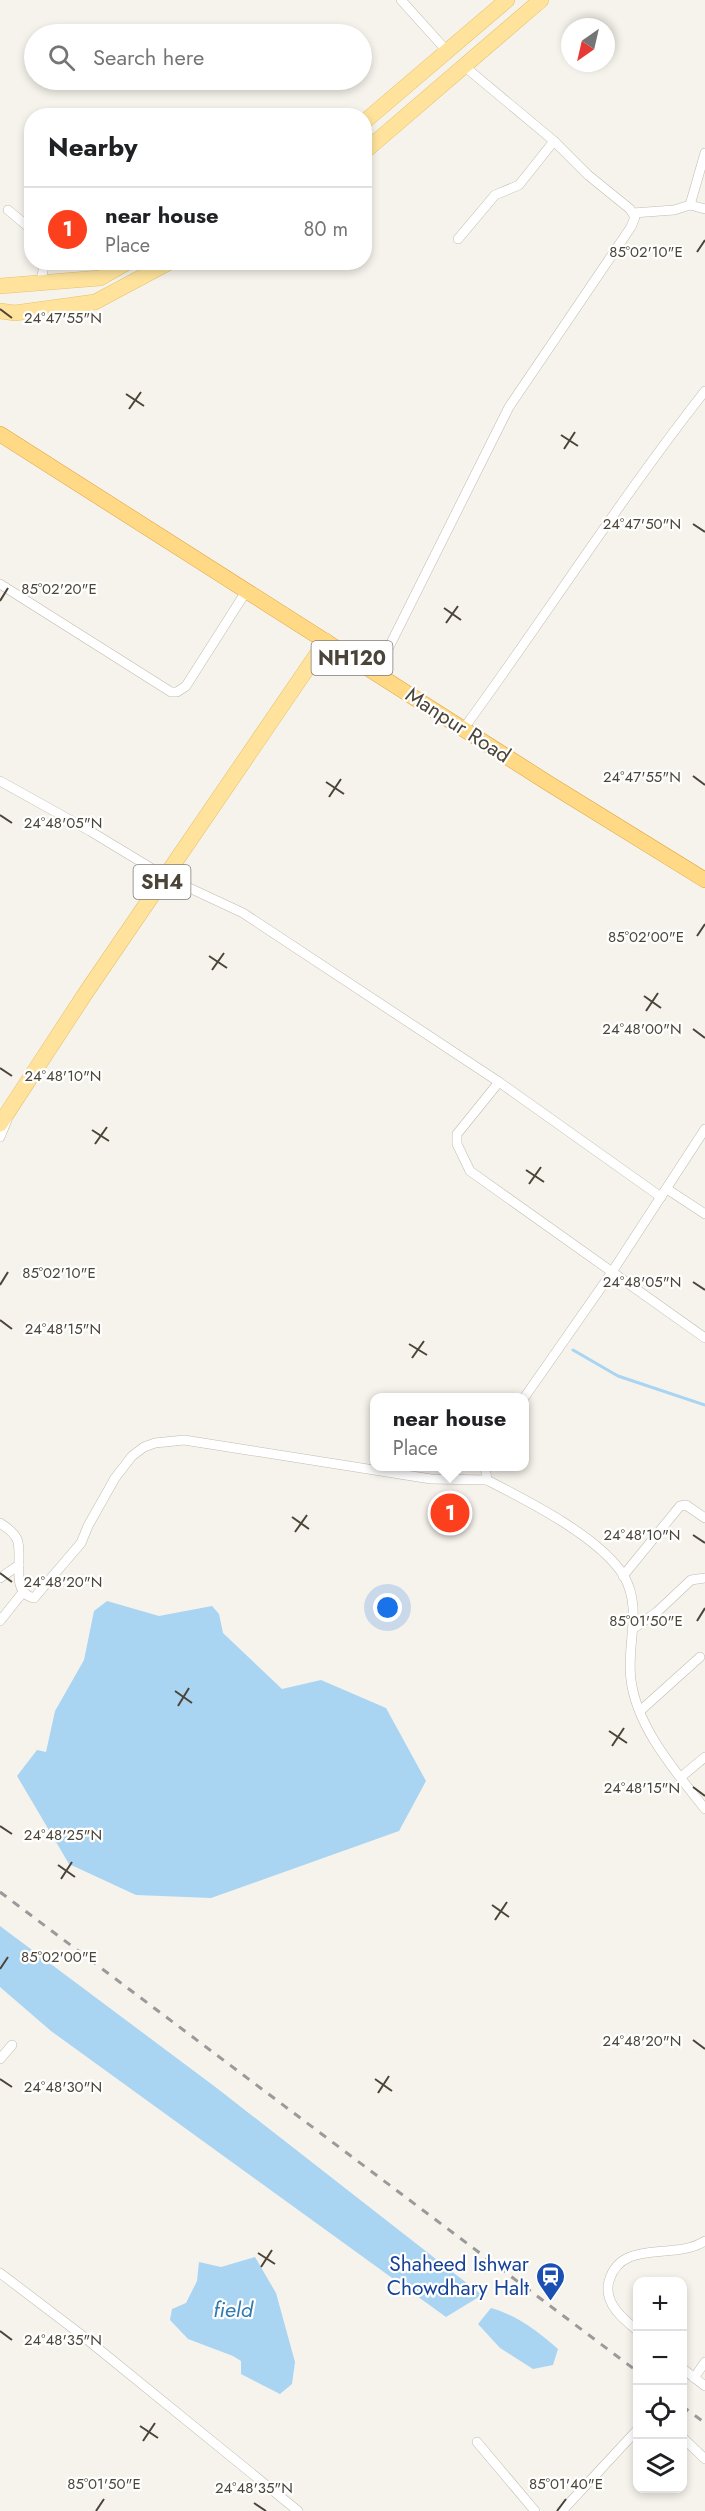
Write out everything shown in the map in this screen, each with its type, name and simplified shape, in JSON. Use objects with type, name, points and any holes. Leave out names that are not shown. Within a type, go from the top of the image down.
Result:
[{"type":"highway","name":"Manpur Road","points":[[0,434],[566,794],[705,879]]},
{"type":"main road","points":[[372,115],[507,0]]},
{"type":"main road","points":[[372,145],[541,0]]},
{"type":"main road","points":[[429,67],[445,83]]},
{"type":"main road","points":[[0,286],[100,278],[114,270]]},
{"type":"main road","points":[[0,311],[15,313],[95,302],[155,270]]},
{"type":"main road","name":"SH4","points":[[0,1124],[87,991],[326,641]]},
{"type":"street","points":[[401,0],[447,51]]},
{"type":"street","points":[[376,673],[509,407],[632,227],[635,217],[554,141],[464,66]]},
{"type":"street","points":[[458,239],[495,195],[519,185],[554,141]]},
{"type":"street","points":[[690,205],[705,153]]},
{"type":"street","points":[[633,213],[674,210],[690,205],[705,209]]},
{"type":"street","points":[[8,210],[24,223]]},
{"type":"street","points":[[40,284],[43,270]]},
{"type":"street","points":[[464,728],[532,635],[650,461],[705,391]]},
{"type":"street","points":[[0,584],[171,692],[177,692],[186,686],[247,590]]},
{"type":"street","points":[[0,781],[166,877],[243,913],[664,1193],[705,1214]]},
{"type":"street","points":[[500,1082],[457,1134],[457,1144],[470,1171],[705,1338]]},
{"type":"street","points":[[0,1137],[11,1109]]},
{"type":"street","points":[[527,1393],[612,1272],[705,1129]]},
{"type":"street","points":[[0,1523],[16,1536],[20,1585],[23,1592],[34,1598],[81,1543],[116,1478],[132,1456],[144,1447],[155,1443],[184,1440],[370,1469]]},
{"type":"street","points":[[380,1471],[431,1479],[487,1480],[588,1539],[614,1563],[623,1576],[632,1598],[634,1628],[630,1670],[640,1711],[651,1734],[705,1809]]},
{"type":"street","points":[[486,1471],[487,1480]]},
{"type":"street","points":[[623,1576],[680,1506],[686,1505],[705,1518]]},
{"type":"street","points":[[0,1578],[19,1565]]},
{"type":"street","points":[[634,1628],[657,1612],[691,1580],[705,1578]]},
{"type":"street","points":[[0,1621],[23,1592]]},
{"type":"street","points":[[640,1711],[700,1657]]},
{"type":"street","points":[[681,1778],[705,1757]]},
{"type":"street","points":[[0,2059],[12,2045]]},
{"type":"street","points":[[633,2327],[619,2314],[611,2301],[608,2286],[615,2268],[628,2256],[687,2250],[705,2241]]},
{"type":"street","points":[[0,2273],[79,2333],[298,2511]]},
{"type":"street","points":[[694,2378],[705,2362]]},
{"type":"street","points":[[687,2372],[705,2386]]},
{"type":"street","points":[[562,2511],[633,2434]]},
{"type":"street","points":[[684,2439],[705,2459]]},
{"type":"street","points":[[477,2442],[536,2511]]},
{"type":"water","points":[[107,1601],[159,1616],[212,1606],[219,1614],[223,1633],[282,1689],[321,1680],[386,1708],[426,1781],[399,1831],[211,1898],[136,1895],[69,1864],[17,1776],[37,1750],[46,1752],[55,1711],[84,1660],[94,1611]]},
{"type":"water","points":[[0,1926],[218,2089],[482,2295],[446,2317],[51,2031],[0,1987]]},
{"type":"water","name":"field","points":[[255,2257],[276,2293],[295,2362],[292,2384],[280,2394],[241,2374],[241,2361],[233,2356],[188,2339],[170,2320],[172,2309],[186,2303],[197,2281],[199,2262],[221,2267]]},
{"type":"water","points":[[491,2308],[527,2325],[558,2349],[553,2365],[533,2369],[500,2348],[478,2324]]},
{"type":"waterway","points":[[573,1350],[618,1376],[705,1405]]},
{"type":"railway","points":[[0,1892],[633,2368]]},
{"type":"railway","points":[[687,2410],[705,2423]]},
{"type":"place","name":"near house","points":[[450,1513]]},
{"type":"place","name":"Shaheed Ishwar Chowdhary Halt","points":[[550,2302]]}]
